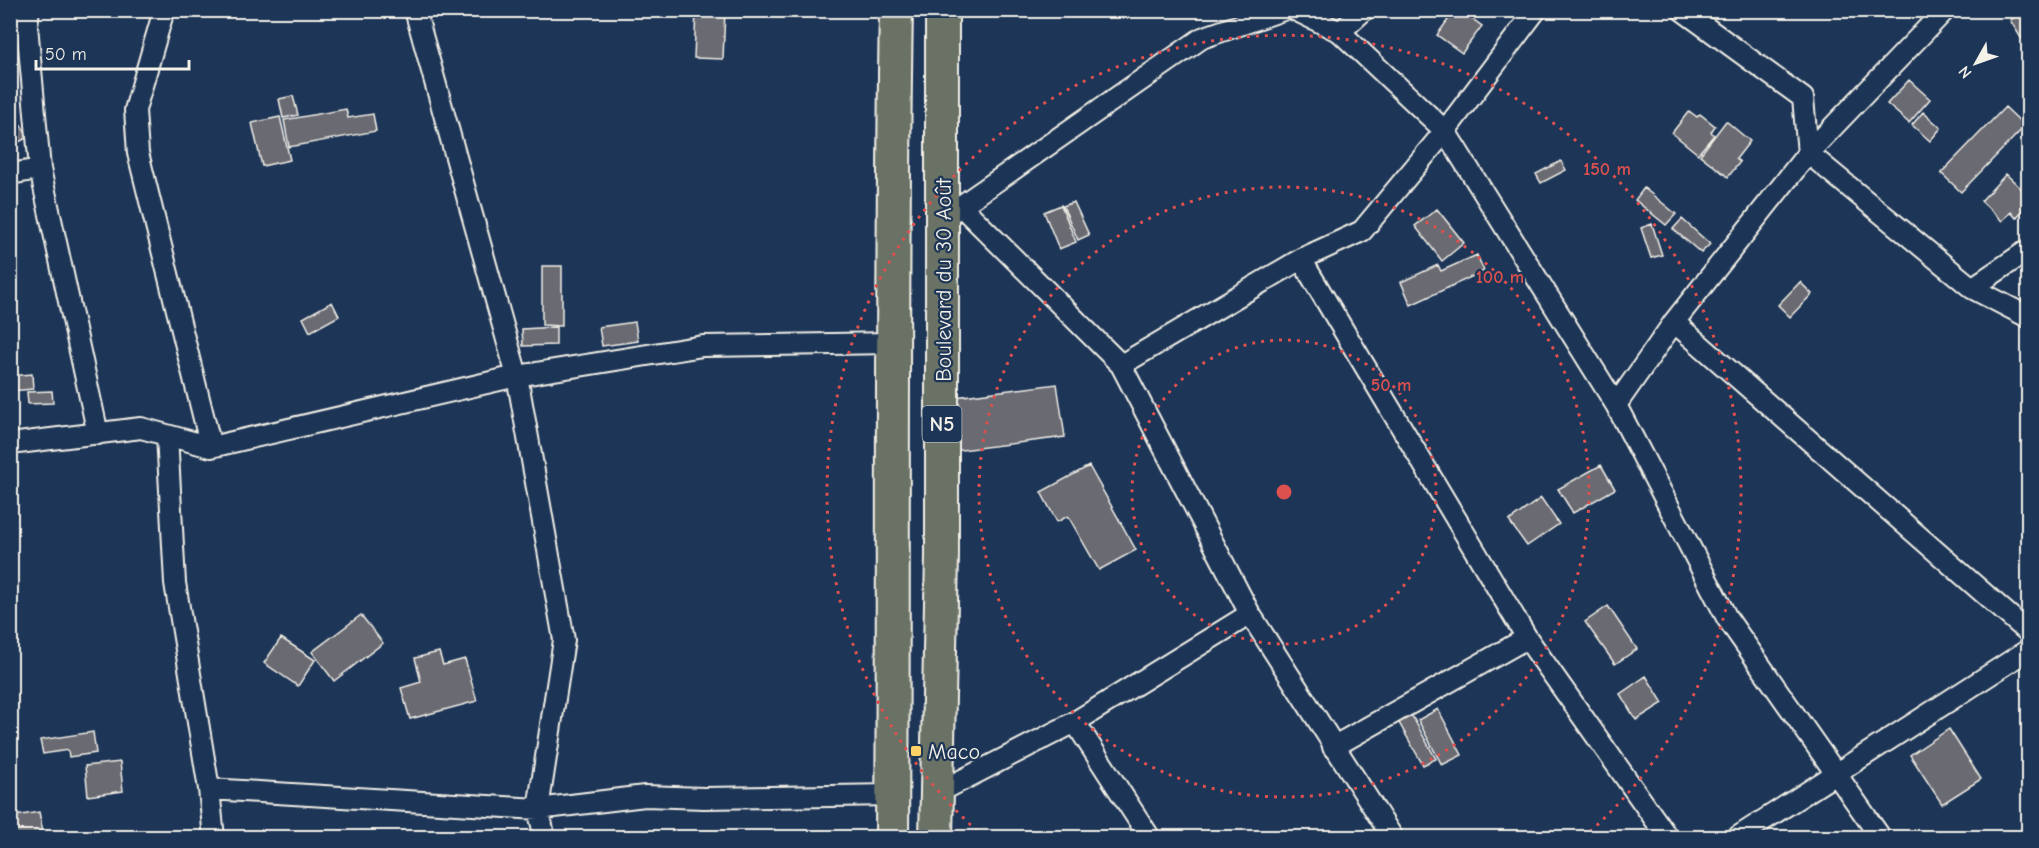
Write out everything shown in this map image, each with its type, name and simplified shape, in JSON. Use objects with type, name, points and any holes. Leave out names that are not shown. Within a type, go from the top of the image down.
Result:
[{"type":"highway","name":"N5","points":[[892,837],[894,637],[892,343],[896,10]]},
{"type":"highway","name":"Boulevard du 30 Août","points":[[936,837],[952,212],[942,10]]},
{"type":"street","points":[[29,10],[27,25],[40,168],[98,434]]},
{"type":"street","points":[[164,10],[135,110],[138,153],[211,447]]},
{"type":"street","points":[[415,10],[517,376],[564,640],[538,809],[545,837]]},
{"type":"street","points":[[1282,10],[1202,38],[952,212],[1121,365],[1250,614],[1333,747],[1393,837]]},
{"type":"street","points":[[1295,10],[1340,32],[1445,131],[1616,405],[1727,618],[1881,837]]},
{"type":"street","points":[[1340,32],[1364,10]]},
{"type":"street","points":[[1121,365],[1301,260],[1362,231],[1445,131],[1536,10]]},
{"type":"street","points":[[1682,10],[1803,98],[1808,153],[1972,288],[2028,317]]},
{"type":"street","points":[[1616,405],[1674,322],[1808,153],[1945,10]]},
{"type":"street","points":[[10,174],[40,168]]},
{"type":"street","points":[[1972,288],[2028,250]]},
{"type":"street","points":[[1301,260],[1527,638],[1668,837]]},
{"type":"street","points":[[1674,322],[2028,632]]},
{"type":"street","points":[[10,444],[141,428],[211,447],[517,376],[704,346],[892,343]]},
{"type":"street","points":[[167,435],[175,583],[209,789],[214,837]]},
{"type":"street","points":[[937,793],[1075,722],[1250,614]]},
{"type":"street","points":[[1333,747],[1527,638]]},
{"type":"street","points":[[1736,837],[2028,650]]},
{"type":"street","points":[[1075,722],[1150,837]]},
{"type":"street","points":[[209,789],[538,809],[645,796],[704,798],[892,795]]},
{"type":"building","points":[[696,10],[725,10],[723,59],[694,58]]},
{"type":"building","points":[[1455,10],[1460,10],[1482,26],[1462,53],[1437,35]]},
{"type":"building","points":[[2022,13],[2028,24],[2028,34],[2021,38],[2010,20]]},
{"type":"building","points":[[1909,80],[1930,99],[1909,123],[1887,104]]},
{"type":"building","points":[[293,96],[298,115],[283,118],[279,99]]},
{"type":"building","points":[[2005,107],[2025,126],[1961,192],[1941,173]]},
{"type":"building","points":[[346,109],[348,118],[373,114],[376,131],[289,147],[284,120]]},
{"type":"building","points":[[1689,111],[1697,117],[1700,114],[1715,126],[1711,132],[1714,135],[1698,154],[1672,133]]},
{"type":"building","points":[[1923,112],[1941,128],[1930,141],[1912,125]]},
{"type":"building","points":[[280,117],[290,160],[262,166],[252,123]]},
{"type":"building","points":[[1726,121],[1750,141],[1736,159],[1740,162],[1728,177],[1700,155]]},
{"type":"building","points":[[21,125],[28,137],[10,147],[10,131]]},
{"type":"building","points":[[1561,161],[1566,170],[1541,183],[1536,174]]},
{"type":"building","points":[[2006,174],[2028,195],[2028,204],[2016,218],[2011,212],[2002,221],[1981,201]]},
{"type":"building","points":[[1644,188],[1676,214],[1666,225],[1635,200]]},
{"type":"building","points":[[1074,202],[1089,235],[1078,240],[1063,206]]},
{"type":"building","points":[[1061,205],[1076,242],[1059,249],[1044,212]]},
{"type":"building","points":[[1437,209],[1464,243],[1442,261],[1415,226]]},
{"type":"building","points":[[1682,219],[1710,244],[1701,253],[1673,229]]},
{"type":"building","points":[[1652,224],[1662,255],[1651,258],[1641,228]]},
{"type":"building","points":[[1477,255],[1484,271],[1411,305],[1401,282],[1438,265],[1441,271]]},
{"type":"building","points":[[542,266],[562,266],[562,326],[542,325]]},
{"type":"building","points":[[1800,282],[1812,294],[1790,317],[1778,305]]},
{"type":"building","points":[[332,302],[339,316],[310,332],[303,318]]},
{"type":"building","points":[[635,322],[638,341],[602,346],[599,327]]},
{"type":"building","points":[[556,327],[556,345],[523,346],[522,329]]},
{"type":"building","points":[[32,374],[33,389],[10,391],[10,376]]},
{"type":"building","points":[[1057,384],[1065,437],[954,451],[948,398]]},
{"type":"building","points":[[52,391],[53,403],[28,404],[27,392]]},
{"type":"building","points":[[1601,465],[1615,489],[1573,513],[1558,489]]},
{"type":"building","points":[[1089,466],[1136,550],[1099,570],[1068,516],[1057,522],[1041,492]]},
{"type":"building","points":[[1541,498],[1559,524],[1527,546],[1509,521]]},
{"type":"building","points":[[1608,606],[1637,649],[1615,664],[1585,622]]},
{"type":"building","points":[[361,615],[383,643],[334,681],[312,652]]},
{"type":"building","points":[[281,638],[315,660],[298,686],[264,663]]},
{"type":"building","points":[[439,652],[443,665],[465,659],[477,701],[410,719],[401,688],[421,682],[415,658]]},
{"type":"building","points":[[1646,676],[1663,703],[1636,720],[1620,694]]},
{"type":"building","points":[[1438,709],[1462,755],[1442,765],[1418,720]]},
{"type":"building","points":[[1411,714],[1436,759],[1423,765],[1398,721]]},
{"type":"building","points":[[1949,729],[1981,779],[1942,804],[1910,755]]},
{"type":"building","points":[[93,732],[96,753],[69,757],[68,750],[43,754],[40,740]]},
{"type":"building","points":[[120,762],[123,791],[88,796],[85,766]]},
{"type":"building","points":[[39,812],[44,838],[10,838],[10,817]]},
{"type":"place","name":"Maco","points":[[916,751]]}]
